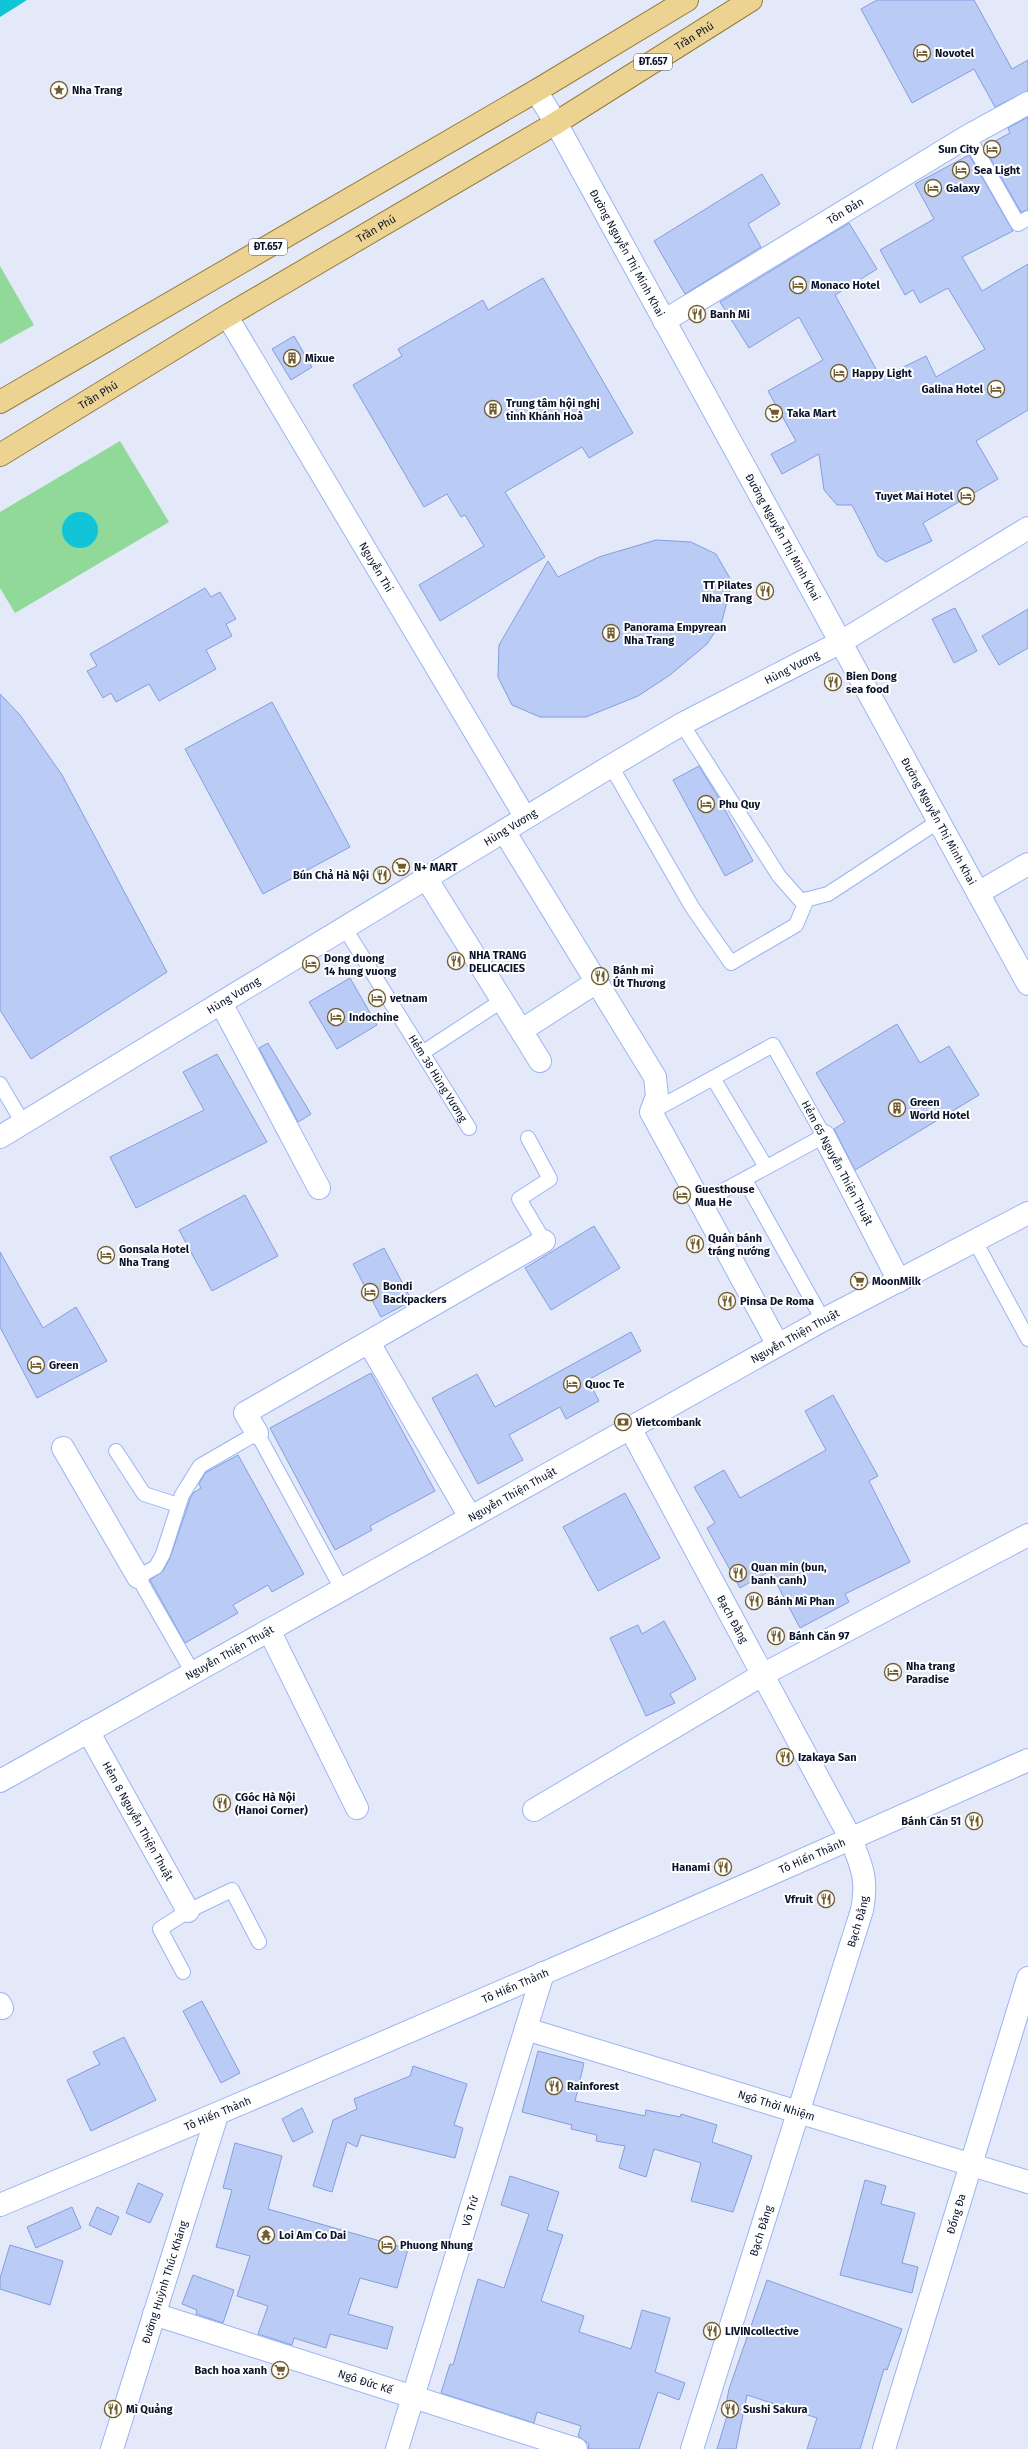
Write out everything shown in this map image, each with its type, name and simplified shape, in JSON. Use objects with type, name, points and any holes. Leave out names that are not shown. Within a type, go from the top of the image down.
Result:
[{"type":"main road","name":"ĐT.657","points":[[0,402],[536,91],[687,0]]},
{"type":"main road","name":"Trần Phú","points":[[0,454],[227,316],[556,123],[751,0]]},
{"type":"street","name":"Đường Nguyễn Thị Minh Khai","points":[[536,91],[556,123],[1028,984]]},
{"type":"street","name":"Tôn Đản","points":[[664,320],[968,136],[1028,103]]},
{"type":"street","name":"Nguyễn Thi","points":[[227,316],[525,817]]},
{"type":"street","name":"Hùng Vương","points":[[0,1137],[611,766],[682,724],[840,642],[1028,528]]},
{"type":"street","points":[[504,831],[595,983],[655,1077],[657,1096],[651,1112],[699,1204],[778,1345]]},
{"type":"street","points":[[978,893],[1028,864]]},
{"type":"street","points":[[426,878],[540,1061]]},
{"type":"street","points":[[522,1030],[595,983]]},
{"type":"street","points":[[221,1003],[319,1188]]},
{"type":"street","name":"Hẻm 65 Nguyễn Thiện Thuật","points":[[824,1136],[900,1281]]},
{"type":"street","name":"Nguyễn Thiện Thuật","points":[[0,1781],[823,1320],[1028,1213]]},
{"type":"street","points":[[256,1433],[245,1413],[544,1241]]},
{"type":"street","points":[[369,1343],[470,1517]]},
{"type":"street","name":"Bạch Đằng","points":[[630,1428],[851,1839],[862,1866],[866,1889],[862,1910],[692,2449]]},
{"type":"street","points":[[63,1448],[138,1577]]},
{"type":"street","points":[[534,1810],[762,1675],[1028,1535]]},
{"type":"street","points":[[268,1630],[357,1808]]},
{"type":"street","name":"Hẻm 8 Nguyễn Thiện Thuật","points":[[88,1731],[188,1911]]},
{"type":"street","name":"Tô Hiến Thành","points":[[0,2205],[217,2115],[851,1839],[1028,1760]]},
{"type":"street","name":"Võ Trứ","points":[[396,2449],[543,1973]]},
{"type":"street","name":"Đống Đa","points":[[884,2449],[1028,1978]]},
{"type":"street","name":"Ngô Thời Nhiệm","points":[[526,2029],[1028,2182]]},
{"type":"street","name":"Đường Huỳnh Thúc Kháng","points":[[112,2449],[217,2115]]},
{"type":"street","name":"Ngô Đức Kế","points":[[154,2314],[576,2449]]},
{"type":"lane","points":[[968,136],[1018,224],[1028,218]]},
{"type":"lane","points":[[682,724],[779,876],[801,901],[828,894],[939,821]]},
{"type":"lane","points":[[611,766],[692,907],[731,963],[796,925],[808,899]]},
{"type":"lane","name":"Hẻm 38 Hùng Vương","points":[[344,927],[469,1128]]},
{"type":"lane","points":[[422,1053],[503,1000]]},
{"type":"lane","name":"Hẻm 65 Nguyễn Thiện Thuật","points":[[713,1078],[773,1045],[824,1136]]},
{"type":"lane","points":[[651,1112],[713,1078],[766,1168]]},
{"type":"lane","points":[[0,1084],[23,1123]]},
{"type":"lane","points":[[699,1204],[824,1136]]},
{"type":"lane","points":[[528,1138],[550,1179],[519,1199],[544,1241]]},
{"type":"lane","points":[[745,1180],[823,1320]]},
{"type":"lane","points":[[975,1240],[1028,1339]]},
{"type":"lane","points":[[192,1673],[138,1577],[156,1567],[163,1554],[182,1495],[200,1466],[256,1433],[342,1589]]},
{"type":"lane","points":[[116,1451],[144,1494],[178,1505]]},
{"type":"lane","points":[[183,1972],[160,1929],[188,1911],[232,1890],[259,1942]]},
{"type":"green space","points":[[0,266],[34,325],[0,344]]},
{"type":"green space","points":[[120,441],[169,522],[15,613],[0,588],[0,512]]},
{"type":"water","points":[[0,0],[27,0],[0,17]]},
{"type":"water","points":[[84,512],[93,517],[97,523],[97,537],[93,543],[84,548],[76,548],[67,543],[63,537],[62,526],[67,517],[73,513]]},
{"type":"building","points":[[877,0],[974,0],[1012,69],[1028,60],[1028,91],[995,107],[974,69],[912,103],[861,9]]},
{"type":"building","points":[[1028,117],[1028,210],[1021,212],[984,147],[1010,133],[1008,128]]},
{"type":"building","points":[[969,155],[1013,231],[962,257],[982,291],[1028,264],[1028,410],[976,441],[998,479],[923,523],[932,541],[886,562],[878,556],[852,505],[837,505],[824,490],[819,454],[782,474],[771,454],[796,441],[768,391],[823,360],[799,317],[749,348],[720,302],[849,223],[877,269],[835,295],[881,378],[926,356],[936,377],[985,349],[948,288],[920,303],[913,290],[905,295],[880,250],[934,219],[915,184]]},
{"type":"building","points":[[762,174],[780,204],[748,224],[761,247],[685,294],[654,241]]},
{"type":"building","name":"Trung tâm hội nghị tỉnh Khánh Hoà","points":[[543,278],[633,433],[589,458],[582,447],[505,492],[545,557],[440,621],[419,585],[484,546],[465,515],[461,517],[447,494],[424,507],[353,385],[402,356],[398,349],[483,300],[488,310]]},
{"type":"building","name":"Mixue","points":[[294,336],[312,367],[291,380],[272,349]]},
{"type":"building","name":"Panorama Empyrean Nha Trang","points":[[656,540],[691,542],[716,554],[732,582],[722,621],[707,644],[670,675],[638,696],[586,717],[540,717],[512,705],[498,677],[499,645],[548,561],[558,577],[599,557]]},
{"type":"building","points":[[205,588],[211,597],[220,592],[236,619],[226,624],[232,636],[206,650],[216,669],[159,701],[149,684],[116,702],[111,693],[103,698],[87,671],[97,666],[90,654]]},
{"type":"building","points":[[955,608],[977,651],[954,663],[932,619]]},
{"type":"building","points":[[1028,609],[1028,648],[999,665],[982,636]]},
{"type":"building","points":[[0,694],[20,715],[62,775],[167,972],[31,1059],[0,1010]]},
{"type":"building","points":[[272,702],[350,847],[263,894],[185,749]]},
{"type":"building","points":[[699,766],[753,861],[725,876],[673,780]]},
{"type":"building","points":[[350,978],[377,1025],[337,1049],[309,1002]]},
{"type":"building","name":"Green World Hotel","points":[[897,1024],[920,1063],[949,1046],[979,1095],[855,1170],[834,1129],[845,1122],[816,1073]]},
{"type":"building","points":[[268,1043],[311,1114],[298,1122],[259,1048]]},
{"type":"building","points":[[217,1054],[267,1142],[136,1208],[110,1157],[204,1110],[183,1072]]},
{"type":"building","points":[[245,1195],[278,1256],[212,1291],[179,1230]]},
{"type":"building","points":[[594,1226],[620,1268],[551,1310],[525,1268]]},
{"type":"building","points":[[384,1248],[412,1301],[381,1317],[353,1264]]},
{"type":"building","points":[[0,1252],[43,1328],[76,1307],[107,1361],[37,1398],[0,1327]]},
{"type":"building","points":[[631,1332],[641,1351],[588,1380],[599,1401],[566,1419],[560,1407],[509,1435],[523,1460],[478,1484],[432,1398],[477,1374],[495,1407]]},
{"type":"building","points":[[371,1373],[435,1491],[370,1526],[372,1530],[335,1550],[270,1428]]},
{"type":"building","points":[[833,1395],[878,1476],[869,1481],[910,1562],[845,1594],[849,1602],[800,1628],[770,1571],[740,1588],[707,1528],[715,1523],[694,1487],[724,1470],[740,1498],[826,1450],[805,1411]]},
{"type":"building","points":[[238,1455],[304,1574],[272,1592],[268,1585],[233,1605],[238,1613],[185,1643],[150,1580],[163,1571],[170,1558],[190,1499],[193,1493],[201,1488],[199,1484],[205,1473]]},
{"type":"building","points":[[625,1493],[660,1558],[598,1591],[563,1527]]},
{"type":"building","points":[[664,1621],[696,1679],[670,1694],[675,1703],[646,1716],[610,1638],[638,1625],[642,1634]]},
{"type":"building","points":[[202,2001],[240,2073],[221,2083],[183,2011]]},
{"type":"building","points":[[124,2037],[156,2100],[91,2131],[67,2080],[100,2064],[93,2052]]},
{"type":"building","points":[[538,2051],[584,2063],[575,2101],[645,2116],[646,2110],[680,2117],[681,2114],[717,2125],[712,2142],[752,2156],[733,2212],[691,2201],[701,2163],[654,2149],[646,2177],[619,2168],[625,2146],[596,2141],[597,2135],[571,2129],[572,2125],[522,2112]]},
{"type":"building","points":[[413,2066],[467,2084],[454,2125],[463,2128],[455,2158],[361,2135],[357,2147],[347,2142],[332,2192],[313,2186],[333,2120],[357,2109],[354,2099],[410,2076]]},
{"type":"building","points":[[302,2108],[313,2132],[293,2142],[282,2119]]},
{"type":"building","points":[[235,2143],[282,2156],[268,2209],[408,2249],[397,2288],[360,2278],[348,2314],[393,2327],[387,2349],[330,2334],[326,2348],[294,2338],[292,2345],[258,2334],[268,2306],[237,2296],[250,2256],[216,2247],[232,2190],[223,2188]]},
{"type":"building","points":[[510,2176],[559,2192],[547,2230],[563,2235],[541,2301],[584,2316],[579,2332],[631,2349],[642,2310],[670,2318],[655,2372],[685,2383],[679,2400],[658,2392],[639,2449],[588,2449],[589,2444],[578,2436],[581,2426],[537,2412],[534,2423],[441,2393],[450,2364],[453,2365],[478,2279],[504,2288],[529,2214],[501,2205]]},
{"type":"building","points":[[865,2180],[886,2186],[881,2204],[915,2213],[902,2263],[918,2267],[912,2293],[840,2275]]},
{"type":"building","points":[[138,2183],[163,2194],[150,2223],[126,2213]]},
{"type":"building","points":[[72,2207],[81,2228],[36,2248],[27,2227]]},
{"type":"building","points":[[97,2207],[119,2217],[111,2235],[89,2225]]},
{"type":"building","points":[[10,2245],[63,2261],[50,2305],[0,2289],[0,2278]]},
{"type":"building","points":[[193,2275],[234,2290],[223,2323],[196,2314],[197,2310],[182,2304]]},
{"type":"building","points":[[767,2280],[902,2329],[887,2370],[884,2369],[860,2449],[807,2449],[817,2418],[747,2395],[736,2449],[717,2449],[727,2416],[724,2415],[729,2389]]},
{"type":"place","name":"Novotel","points":[[922,53]]},
{"type":"place","name":"Nha Trang","points":[[59,90]]},
{"type":"place","name":"Sun City","points":[[992,149]]},
{"type":"place","name":"Sea Light","points":[[961,170]]},
{"type":"place","name":"Galaxy","points":[[933,188]]},
{"type":"place","name":"Monaco Hotel","points":[[798,285]]},
{"type":"place","name":"Banh Mi","points":[[697,314]]},
{"type":"place","name":"Mixue","points":[[292,358]]},
{"type":"place","name":"Happy Light","points":[[839,373]]},
{"type":"place","name":"Galina Hotel","points":[[996,389]]},
{"type":"place","name":"Trung tâm hội nghị tỉnh Khánh Hoà","points":[[493,409]]},
{"type":"place","name":"Taka Mart","points":[[774,413]]},
{"type":"place","name":"Tuyet Mai Hotel","points":[[966,496]]},
{"type":"place","name":"TT Pilates Nha Trang","points":[[765,591]]},
{"type":"place","name":"Panorama Empyrean Nha Trang","points":[[611,633]]},
{"type":"place","name":"Bien Dong sea food","points":[[833,682]]},
{"type":"place","name":"Phu Quy","points":[[706,804]]},
{"type":"place","name":"N+ MART","points":[[401,867]]},
{"type":"place","name":"Bún Chả Hà Nội","points":[[382,875]]},
{"type":"place","name":"NHA TRANG DELICACIES","points":[[456,961]]},
{"type":"place","name":"Dong duong 14 hung vuong","points":[[311,964]]},
{"type":"place","name":"Bánh mì Út Thương","points":[[600,976]]},
{"type":"place","name":"vetnam","points":[[377,998]]},
{"type":"place","name":"Indochine","points":[[336,1017]]},
{"type":"place","name":"Green World Hotel","points":[[897,1108]]},
{"type":"place","name":"Guesthouse Mua He","points":[[682,1195]]},
{"type":"place","name":"Quán bánh tráng nướng","points":[[695,1244]]},
{"type":"place","name":"Gonsala Hotel Nha Trang","points":[[106,1255]]},
{"type":"place","name":"MoonMilk","points":[[859,1281]]},
{"type":"place","name":"Bondi Backpackers","points":[[370,1292]]},
{"type":"place","name":"Pinsa De Roma","points":[[727,1301]]},
{"type":"place","name":"Green","points":[[36,1365]]},
{"type":"place","name":"Quoc Te","points":[[572,1384]]},
{"type":"place","name":"Vietcombank","points":[[623,1422]]},
{"type":"place","name":"Quan min (bun, banh canh)","points":[[738,1573]]},
{"type":"place","name":"Bánh Mì Phan","points":[[754,1601]]},
{"type":"place","name":"Bánh Căn 97","points":[[776,1636]]},
{"type":"place","name":"Nha trang Paradise","points":[[893,1672]]},
{"type":"place","name":"Izakaya San","points":[[785,1757]]},
{"type":"place","name":"CGóc Hà Nội (Hanoi Corner)","points":[[222,1803]]},
{"type":"place","name":"Bánh Căn 51","points":[[974,1821]]},
{"type":"place","name":"Hanami","points":[[723,1867]]},
{"type":"place","name":"Vfruit","points":[[826,1899]]},
{"type":"place","name":"Rainforest","points":[[554,2086]]},
{"type":"place","name":"Loi Am Co Dai","points":[[266,2235]]},
{"type":"place","name":"Phuong Nhung","points":[[387,2245]]},
{"type":"place","name":"LIVINcollective","points":[[712,2331]]},
{"type":"place","name":"Bach hoa xanh","points":[[280,2370]]},
{"type":"place","name":"Mì Quảng","points":[[113,2409]]},
{"type":"place","name":"Sushi Sakura","points":[[730,2409]]}]
